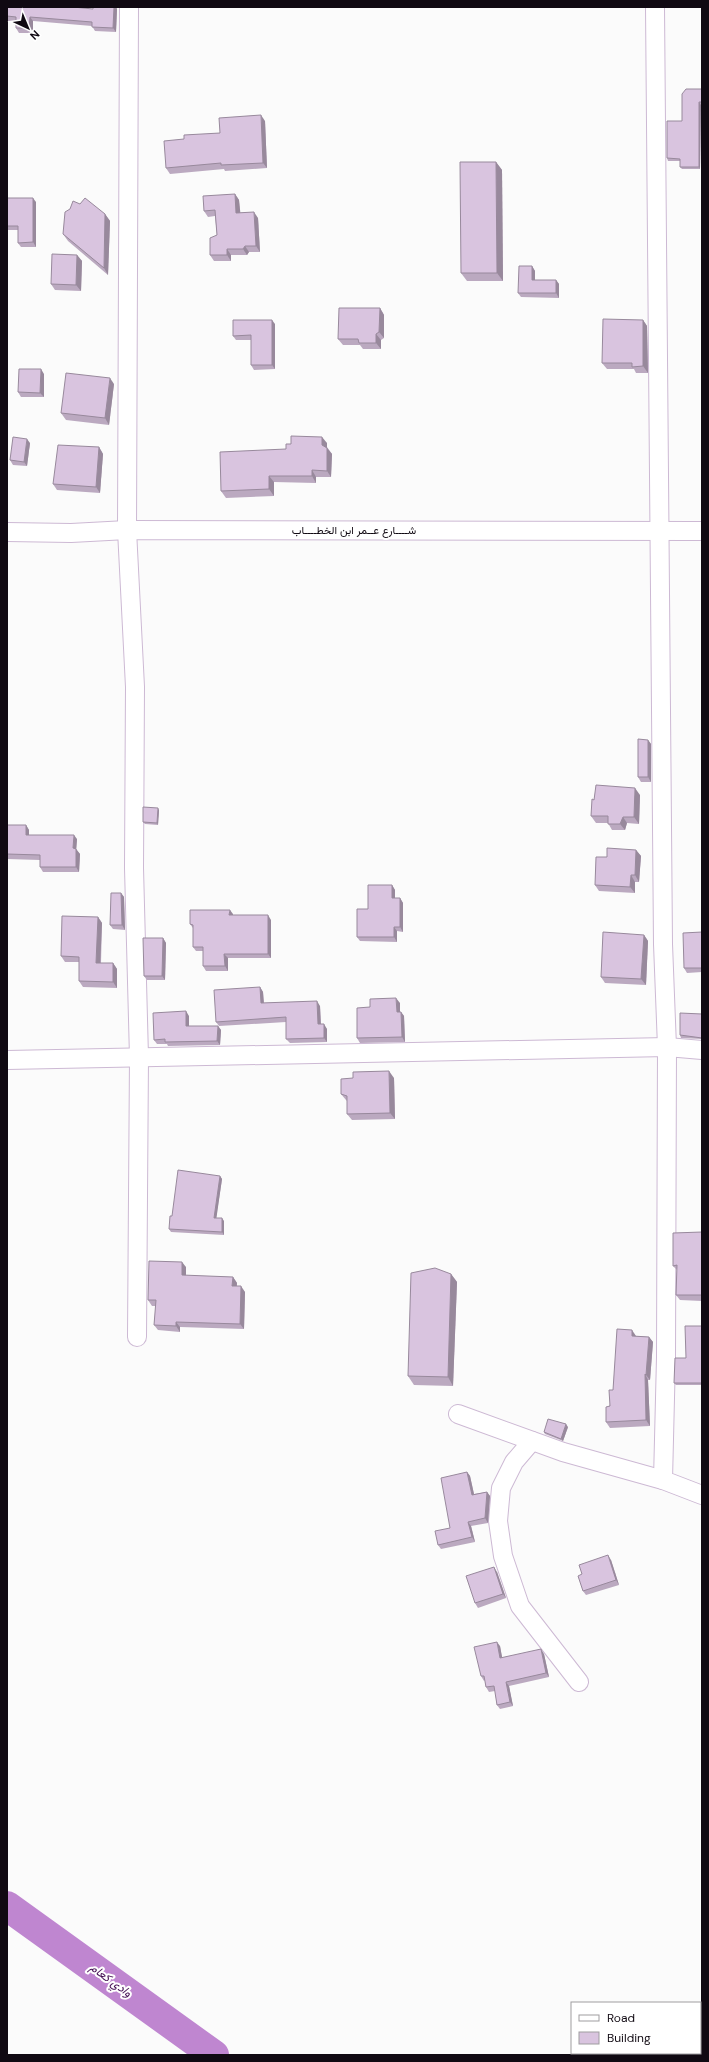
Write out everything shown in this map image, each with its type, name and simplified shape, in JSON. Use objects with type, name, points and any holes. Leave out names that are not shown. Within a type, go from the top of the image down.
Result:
[{"type":"street","points":[[129,7],[127,530],[135,687],[134,868],[139,1057],[137,1337]]},
{"type":"street","points":[[655,7],[662,944],[667,1047],[666,1356],[663,1480]]},
{"type":"street","name":"شــــارع عــمر ابن الخطــــاب","points":[[7,532],[71,533],[127,530],[702,531]]},
{"type":"street","points":[[7,1060],[667,1047],[702,1050]]},
{"type":"street","points":[[458,1414],[563,1452],[663,1480],[702,1495]]},
{"type":"street","points":[[532,1441],[514,1462],[501,1488],[498,1521],[503,1556],[520,1606],[579,1682]]},
{"type":"building","points":[[7,7],[73,7],[93,9],[93,7],[114,7],[113,28],[92,27],[92,22],[30,17],[29,28],[16,28],[16,17],[7,16]]},
{"type":"building","points":[[686,89],[702,89],[702,102],[699,102],[699,167],[680,167],[680,159],[667,158],[667,121],[682,121],[682,94]]},
{"type":"building","points":[[261,115],[263,163],[221,165],[221,163],[166,168],[164,141],[184,139],[184,135],[220,133],[219,118]]},
{"type":"building","points":[[460,162],[496,162],[497,273],[461,273]]},
{"type":"building","points":[[235,194],[236,213],[254,212],[256,246],[245,246],[243,249],[227,249],[227,255],[210,255],[210,238],[217,235],[215,210],[204,211],[203,196]]},
{"type":"building","points":[[7,198],[33,198],[33,242],[18,243],[18,226],[7,226]]},
{"type":"building","points":[[85,198],[105,214],[104,268],[63,234],[65,212],[70,209],[73,201],[80,204]]},
{"type":"building","points":[[52,254],[77,255],[76,285],[51,284]]},
{"type":"building","points":[[519,266],[532,266],[532,280],[556,280],[556,293],[518,293]]},
{"type":"building","points":[[339,308],[380,308],[379,332],[376,334],[376,343],[359,343],[358,339],[338,339]]},
{"type":"building","points":[[603,319],[643,320],[643,366],[632,367],[632,363],[602,363]]},
{"type":"building","points":[[233,320],[272,320],[272,365],[251,365],[251,335],[233,336]]},
{"type":"building","points":[[19,369],[41,369],[40,393],[18,392]]},
{"type":"building","points":[[66,373],[110,378],[105,418],[61,413]]},
{"type":"building","points":[[291,436],[322,437],[322,445],[327,448],[327,471],[312,470],[312,476],[269,476],[269,489],[221,491],[220,452],[286,449],[286,444],[291,444]]},
{"type":"building","points":[[13,437],[27,439],[24,462],[10,460]]},
{"type":"building","points":[[58,445],[99,447],[96,487],[53,484]]},
{"type":"building","points":[[638,739],[648,740],[648,777],[638,777]]},
{"type":"building","points":[[596,785],[635,788],[634,817],[623,817],[620,824],[608,824],[608,816],[591,816],[592,799],[594,800]]},
{"type":"building","points":[[143,807],[158,808],[157,823],[143,822]]},
{"type":"building","points":[[7,825],[26,825],[26,835],[74,835],[73,848],[76,849],[76,867],[40,867],[40,855],[7,854]]},
{"type":"building","points":[[607,848],[636,850],[635,875],[631,875],[630,887],[595,885],[596,857],[607,857]]},
{"type":"building","points":[[368,885],[392,885],[392,898],[400,898],[400,927],[394,927],[394,937],[357,937],[357,909],[368,909]]},
{"type":"building","points":[[111,893],[121,893],[122,925],[110,925]]},
{"type":"building","points":[[190,910],[230,910],[229,915],[268,915],[268,954],[224,954],[225,966],[203,966],[203,947],[193,947],[193,925],[190,924]]},
{"type":"building","points":[[62,916],[98,917],[96,963],[113,963],[113,982],[79,981],[79,957],[61,956]]},
{"type":"building","points":[[603,932],[644,935],[641,979],[601,977]]},
{"type":"building","points":[[702,932],[702,968],[684,968],[683,933]]},
{"type":"building","points":[[143,938],[163,938],[162,976],[144,976]]},
{"type":"building","points":[[260,987],[261,1003],[317,1001],[318,1024],[324,1024],[324,1038],[286,1039],[286,1017],[216,1022],[214,990]]},
{"type":"building","points":[[396,998],[397,1012],[401,1012],[402,1037],[357,1038],[357,1008],[370,1007],[370,999]]},
{"type":"building","points":[[186,1011],[186,1026],[218,1026],[217,1041],[165,1042],[165,1039],[154,1040],[153,1013]]},
{"type":"building","points":[[680,1013],[702,1014],[702,1038],[680,1035]]},
{"type":"building","points":[[389,1071],[390,1113],[347,1114],[347,1096],[341,1094],[341,1079],[353,1078],[353,1072]]},
{"type":"building","points":[[178,1170],[220,1176],[214,1218],[222,1218],[222,1232],[169,1229]]},
{"type":"building","points":[[702,1232],[702,1295],[676,1295],[677,1265],[673,1266],[673,1233]]},
{"type":"building","points":[[149,1261],[182,1262],[182,1275],[233,1277],[232,1286],[241,1286],[240,1324],[176,1322],[176,1326],[154,1325],[156,1300],[148,1300]]},
{"type":"building","points":[[435,1268],[451,1274],[448,1377],[408,1376],[411,1273]]},
{"type":"building","points":[[685,1326],[702,1326],[702,1383],[674,1383],[675,1358],[686,1358]]},
{"type":"building","points":[[617,1329],[632,1330],[632,1336],[649,1337],[646,1375],[645,1374],[646,1420],[606,1422],[606,1407],[610,1406],[609,1390],[613,1390]]},
{"type":"building","points":[[548,1419],[566,1424],[561,1439],[544,1432]]},
{"type":"building","points":[[467,1472],[472,1495],[487,1492],[485,1518],[468,1522],[472,1537],[438,1545],[435,1531],[450,1528],[441,1478]]},
{"type":"building","points":[[608,1555],[616,1580],[583,1591],[578,1576],[582,1574],[579,1565]]},
{"type":"building","points":[[494,1567],[503,1594],[475,1603],[466,1576]]},
{"type":"building","points":[[497,1642],[500,1658],[541,1649],[546,1673],[506,1682],[510,1702],[497,1705],[494,1686],[486,1687],[484,1676],[481,1676],[474,1647]]},
{"type":"waterway","name":"وادي كعام","points":[[7,1906],[214,2055]]}]
